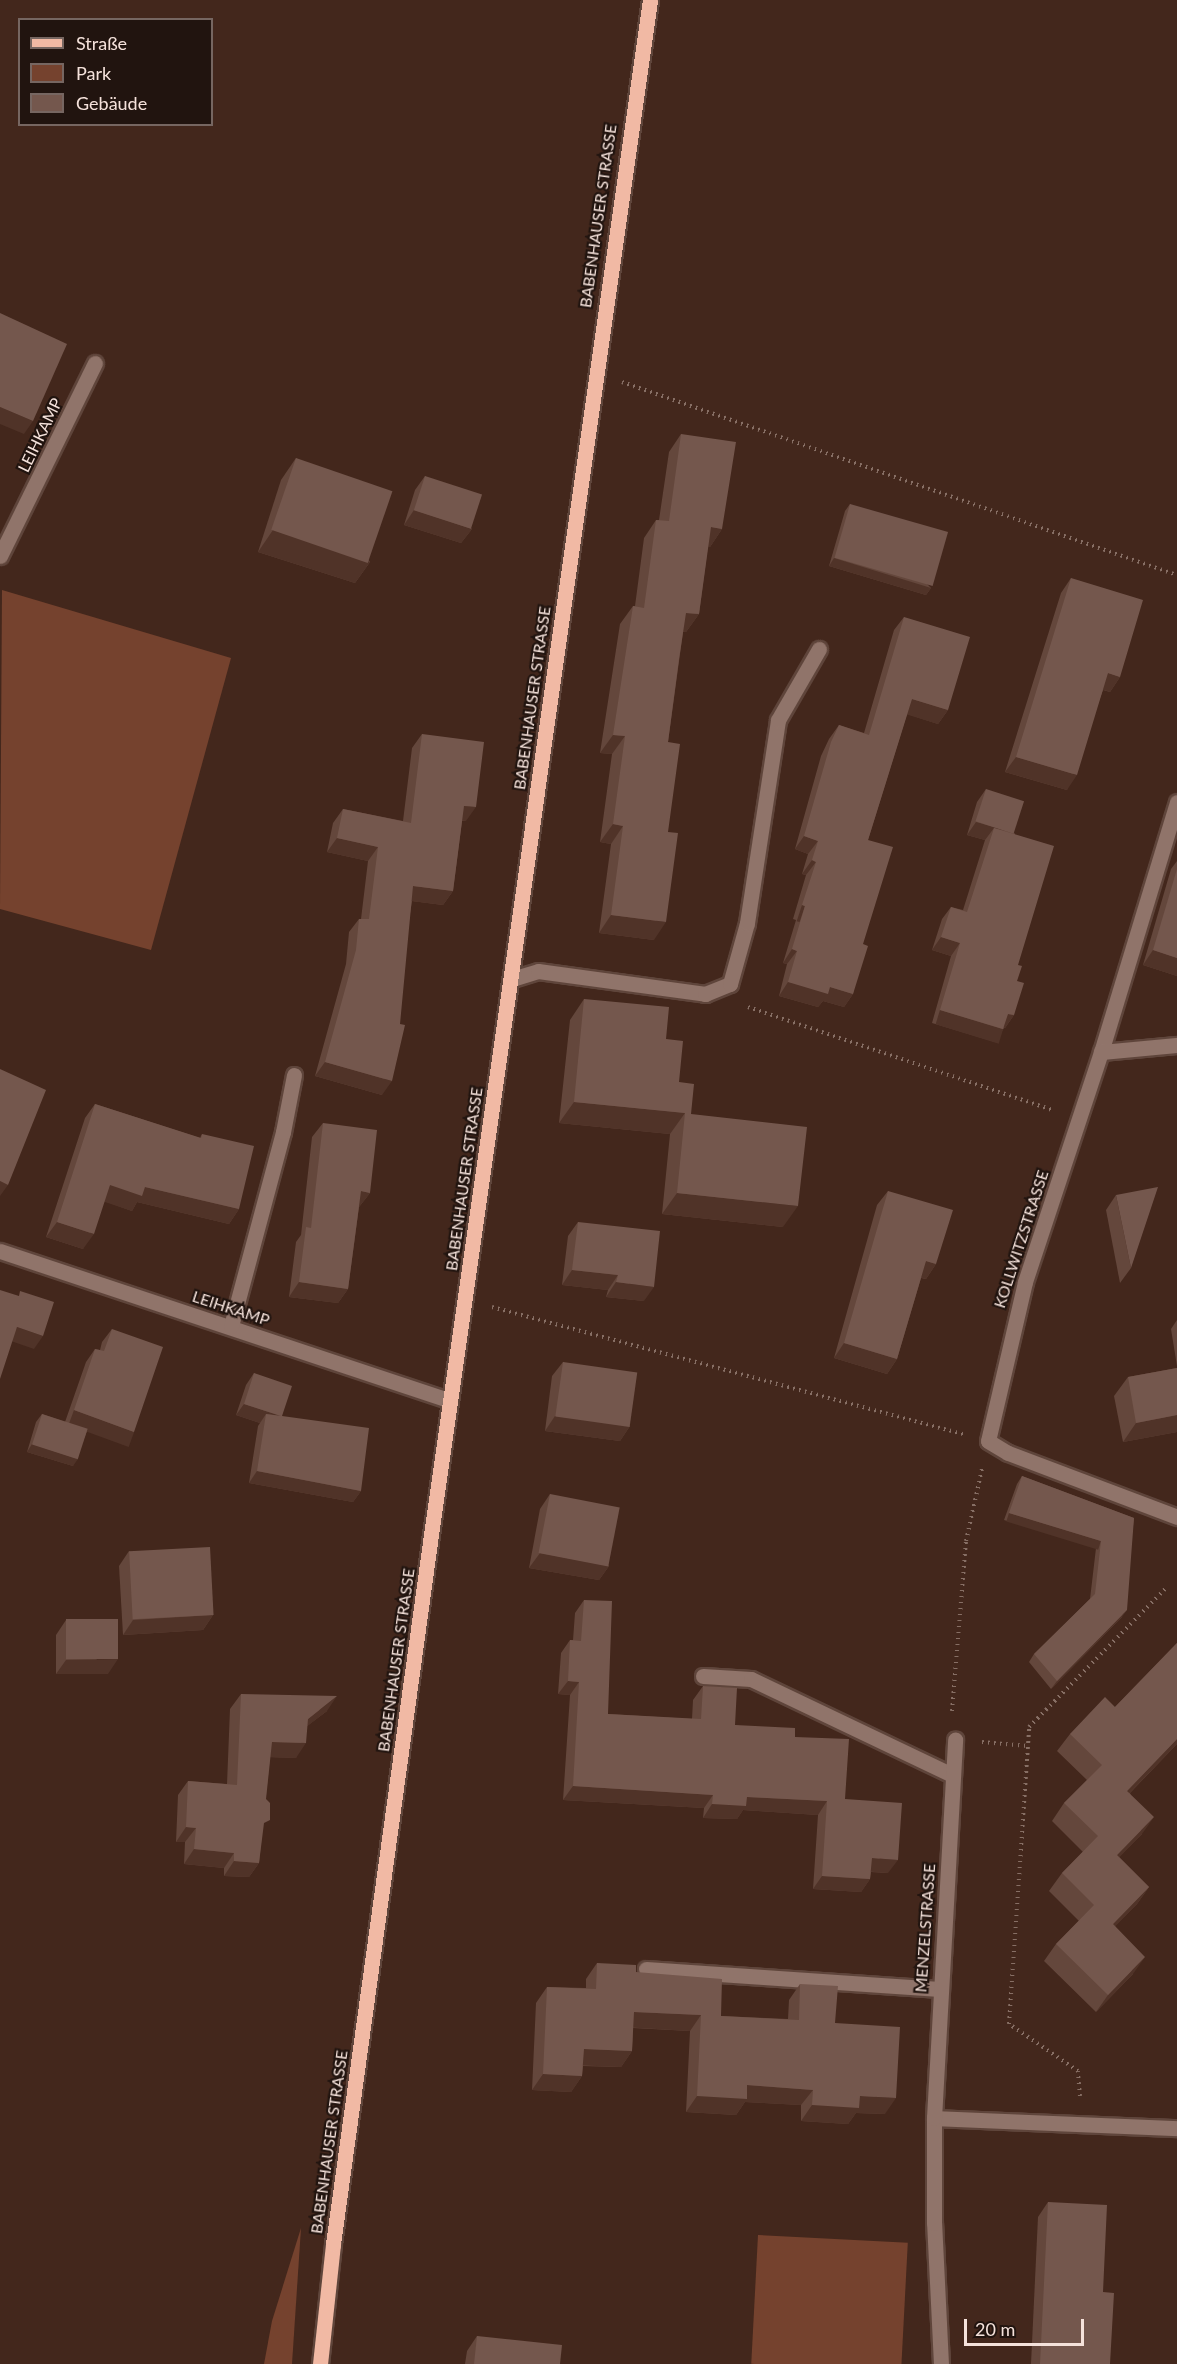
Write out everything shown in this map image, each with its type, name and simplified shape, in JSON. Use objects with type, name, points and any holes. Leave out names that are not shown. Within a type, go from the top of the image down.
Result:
[{"type":"main road","name":"BABENHAUSER STRASSE","points":[[320,2364],[333,2244],[450,1401],[512,979],[594,372],[650,0]]},
{"type":"street","name":"LEIHKAMP","points":[[0,556],[95,363]]},
{"type":"street","points":[[512,979],[538,971],[705,994],[730,984],[744,939],[778,720],[819,649]]},
{"type":"street","name":"KOLLWITZSTRASSE","points":[[988,1441],[1013,1323],[1101,1052],[1177,802]]},
{"type":"street","points":[[1101,1052],[1177,1045]]},
{"type":"street","points":[[231,1326],[283,1132],[294,1075]]},
{"type":"street","name":"LEIHKAMP","points":[[0,1251],[231,1326],[450,1401]]},
{"type":"street","points":[[988,1441],[1008,1454],[1177,1517]]},
{"type":"street","points":[[702,1676],[751,1679],[952,1775]]},
{"type":"street","name":"MENZELSTRASSE","points":[[941,2364],[934,2223],[934,2118],[939,1989],[955,1740]]},
{"type":"street","points":[[646,1969],[939,1989]]},
{"type":"street","points":[[934,2118],[1177,2128]]},
{"type":"path","points":[[594,372],[1177,575]]},
{"type":"path","points":[[730,984],[740,1004],[1079,1119]]},
{"type":"path","points":[[465,1300],[988,1441],[966,1541],[950,1700],[955,1740],[1028,1746]]},
{"type":"path","points":[[1083,2124],[1078,2071],[1009,2024],[1029,1727],[1165,1589]]},
{"type":"green space","points":[[2,590],[231,658],[151,950],[0,909]]},
{"type":"green space","points":[[301,2228],[292,2364],[264,2364],[272,2321]]},
{"type":"green space","points":[[758,2235],[908,2243],[901,2364],[751,2364]]},
{"type":"building","points":[[0,313],[67,344],[33,421],[0,407]]},
{"type":"building","points":[[681,434],[736,442],[722,529],[711,527],[699,614],[686,613],[679,659],[668,742],[680,744],[668,832],[678,833],[666,922],[611,915],[623,826],[613,824],[625,736],[613,735],[633,606],[644,608],[656,520],[669,521]]},
{"type":"building","points":[[296,458],[392,491],[368,563],[271,530]]},
{"type":"building","points":[[425,476],[482,495],[471,529],[414,510]]},
{"type":"building","points":[[850,504],[948,532],[933,586],[835,558]]},
{"type":"building","points":[[1071,578],[1143,600],[1120,677],[1108,673],[1077,775],[1016,757]]},
{"type":"building","points":[[904,617],[970,637],[948,710],[912,699],[868,840],[893,847],[863,944],[868,946],[853,994],[830,987],[828,994],[788,982],[797,951],[792,949],[805,906],[802,905],[816,862],[812,860],[818,841],[804,836],[831,742],[839,725],[869,735]]},
{"type":"building","points":[[422,734],[484,742],[476,807],[464,806],[453,891],[413,886],[400,1024],[405,1025],[392,1081],[325,1062],[356,950],[359,919],[369,919],[378,847],[337,838],[343,809],[411,823]]},
{"type":"building","points":[[986,789],[1024,801],[1014,834],[975,821]]},
{"type":"building","points":[[994,828],[1054,846],[1018,965],[1022,966],[1017,981],[1024,983],[1014,1015],[1008,1014],[1003,1029],[940,1010],[960,943],[941,937],[951,907],[967,912]]},
{"type":"building","points":[[1177,869],[1177,958],[1153,950]]},
{"type":"building","points":[[584,999],[669,1007],[666,1039],[683,1041],[679,1082],[694,1084],[691,1114],[807,1127],[798,1206],[677,1193],[685,1113],[574,1102]]},
{"type":"building","points":[[0,1069],[46,1090],[8,1185],[0,1181]]},
{"type":"building","points":[[95,1104],[201,1138],[202,1134],[254,1146],[239,1209],[145,1187],[142,1196],[110,1185],[94,1234],[57,1222]]},
{"type":"building","points":[[323,1123],[377,1130],[370,1193],[361,1191],[348,1289],[299,1282],[306,1227],[311,1228]]},
{"type":"building","points":[[1158,1187],[1131,1268],[1116,1195]]},
{"type":"building","points":[[888,1191],[953,1210],[936,1264],[926,1261],[897,1359],[844,1343]]},
{"type":"building","points":[[578,1222],[660,1231],[654,1287],[616,1282],[618,1275],[572,1270]]},
{"type":"building","points":[[0,1290],[19,1296],[20,1291],[54,1302],[43,1336],[17,1327],[0,1379]]},
{"type":"building","points":[[112,1329],[163,1347],[134,1432],[74,1410],[95,1349],[104,1351]]},
{"type":"building","points":[[563,1362],[637,1372],[630,1427],[555,1416]]},
{"type":"building","points":[[1177,1368],[1177,1415],[1136,1423],[1128,1377]]},
{"type":"building","points":[[254,1373],[292,1386],[282,1416],[369,1428],[361,1491],[257,1471],[266,1414],[281,1416],[244,1404]]},
{"type":"building","points":[[42,1414],[88,1429],[78,1459],[32,1444]]},
{"type":"building","points":[[1022,1476],[1134,1518],[1127,1610],[1057,1681],[1034,1654],[1095,1594],[1101,1541],[1009,1513]]},
{"type":"building","points":[[550,1494],[620,1508],[608,1566],[539,1553]]},
{"type":"building","points":[[210,1547],[214,1615],[133,1619],[129,1551]]},
{"type":"building","points":[[584,1600],[612,1601],[608,1714],[701,1719],[703,1686],[737,1688],[735,1725],[795,1728],[795,1737],[849,1739],[845,1799],[902,1803],[898,1860],[872,1858],[870,1879],[822,1876],[827,1801],[747,1797],[746,1806],[712,1804],[713,1795],[573,1786],[579,1682],[568,1681],[570,1640],[581,1641]]},
{"type":"building","points":[[66,1619],[118,1619],[118,1659],[66,1659]]},
{"type":"building","points":[[1177,1643],[1177,1739],[1127,1791],[1154,1817],[1117,1855],[1149,1887],[1113,1924],[1145,1957],[1108,1995],[1056,1944],[1094,1905],[1062,1873],[1098,1836],[1064,1803],[1102,1765],[1070,1734],[1105,1697],[1115,1707]]},
{"type":"building","points":[[241,1694],[337,1696],[308,1719],[306,1743],[272,1742],[266,1799],[270,1803],[270,1820],[264,1823],[259,1863],[234,1861],[234,1853],[194,1849],[196,1828],[186,1827],[188,1781],[237,1785]]},
{"type":"building","points":[[597,1963],[636,1965],[636,1972],[722,1979],[721,2016],[799,2020],[800,1984],[838,1986],[835,2023],[900,2027],[896,2098],[860,2096],[859,2108],[812,2105],[813,2090],[747,2085],[747,2099],[697,2096],[701,2015],[634,2012],[632,2051],[584,2049],[582,2076],[543,2074],[547,1987],[596,1989]]},
{"type":"building","points":[[1048,2202],[1107,2205],[1103,2292],[1114,2293],[1110,2364],[1040,2364]]},
{"type":"building","points":[[477,2336],[562,2345],[560,2364],[474,2364]]}]
